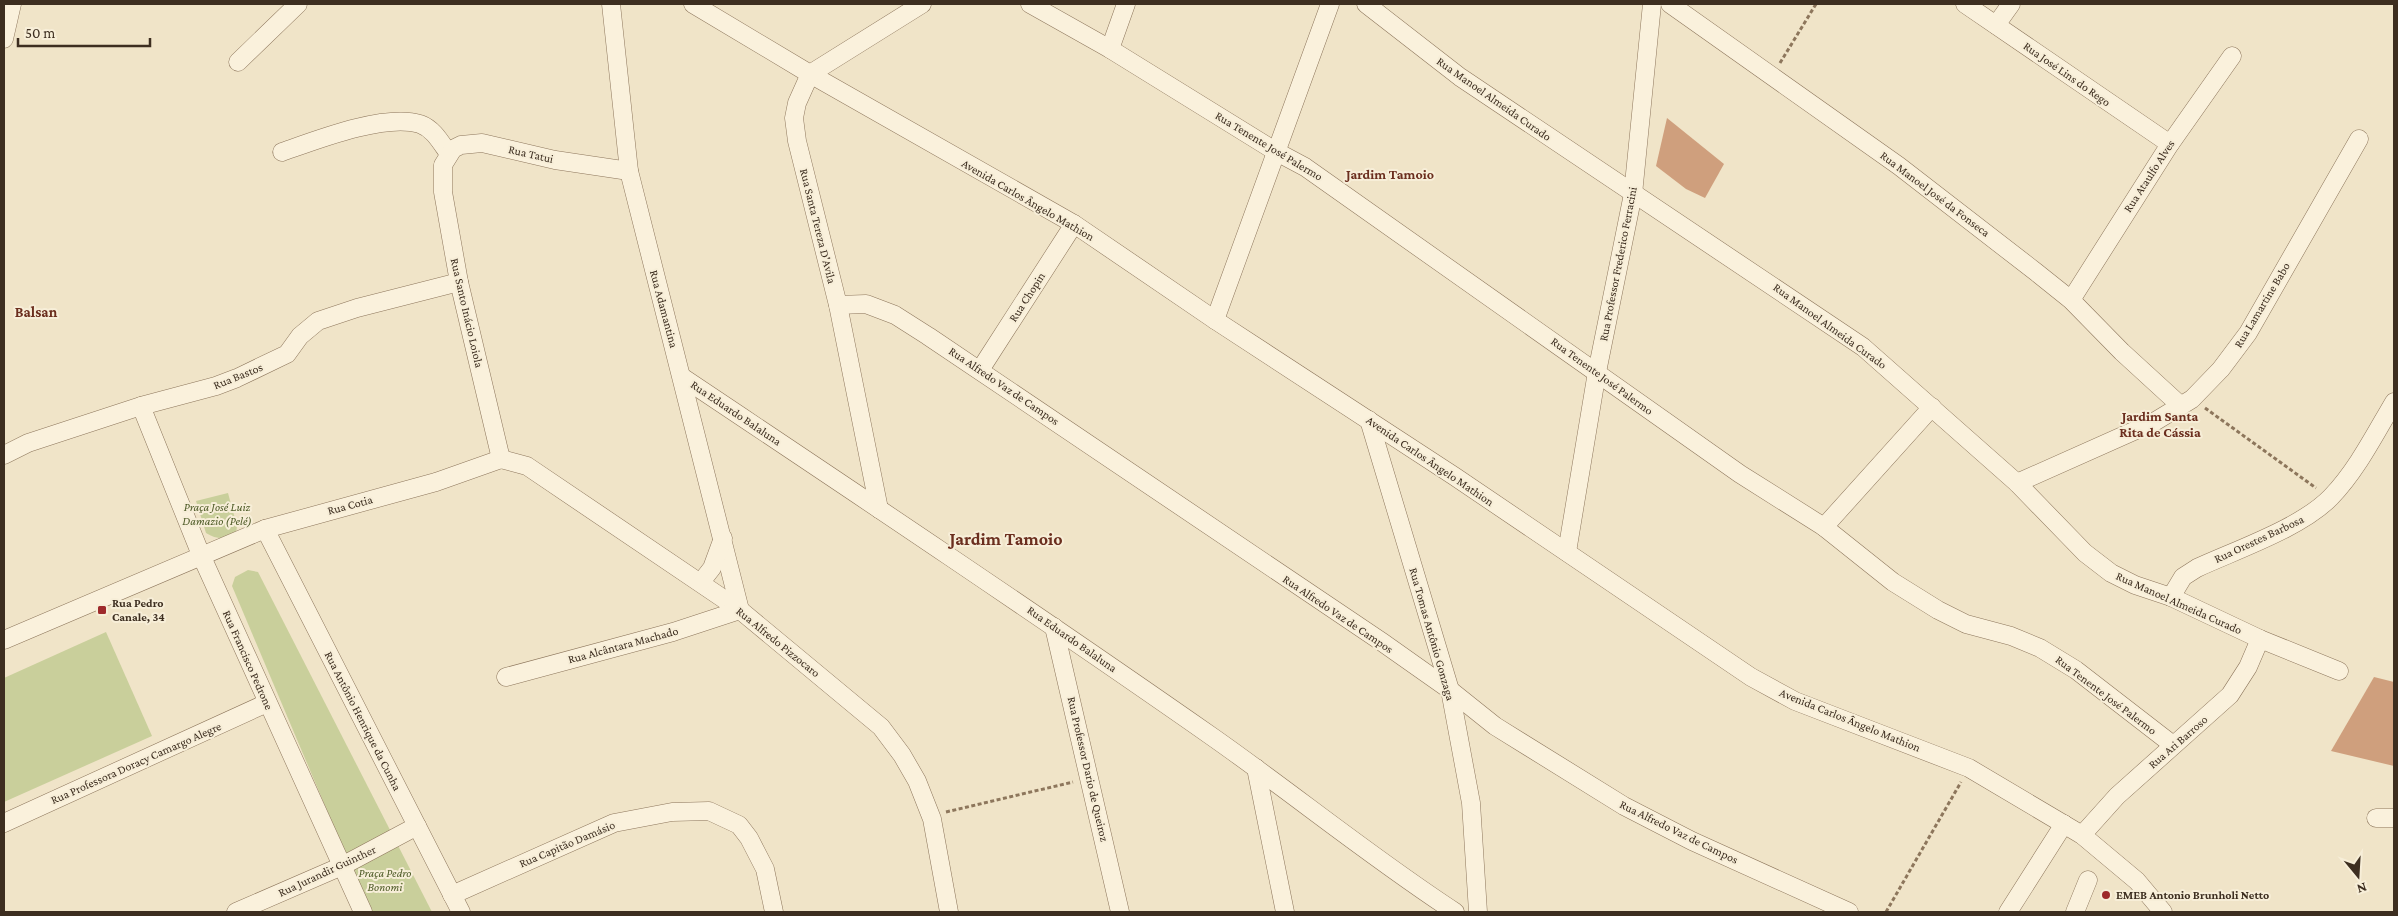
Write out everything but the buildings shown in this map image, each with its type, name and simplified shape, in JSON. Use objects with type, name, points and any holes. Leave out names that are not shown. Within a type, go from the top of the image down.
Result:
[{"type":"street","points":[[4,39],[12,4]]},
{"type":"street","points":[[238,62],[298,4]]},
{"type":"street","name":"Rua Adamantina","points":[[611,4],[629,171],[740,610]]},
{"type":"street","name":"Avenida Carlos Ângelo Mathion","points":[[693,4],[810,74],[1074,224],[1215,320],[1567,552],[1720,657],[1788,697],[1969,768],[2082,834],[2137,881],[2163,912]]},
{"type":"street","points":[[810,74],[922,4]]},
{"type":"street","name":"Rua Tenente José Palermo","points":[[1030,4],[1110,49],[1275,151],[1305,166],[1740,474],[1824,527],[1893,582],[1938,610],[1966,624],[2011,636],[2040,648],[2076,670],[2172,745]]},
{"type":"street","points":[[1110,49],[1126,4]]},
{"type":"street","points":[[1215,320],[1330,4]]},
{"type":"street","name":"Rua Manoel Almeida Curado","points":[[1366,4],[1460,77],[1856,342],[1892,371],[2017,483],[2084,553],[2111,573],[2135,585],[2171,597],[2339,672]]},
{"type":"street","name":"Rua Professor Frederico Ferracini","points":[[1567,552],[1597,372],[1633,194],[1652,4]]},
{"type":"street","name":"Rua Manoel José da Fonseca","points":[[1670,4],[1772,74],[1899,166],[2071,300],[2122,352],[2187,403]]},
{"type":"street","name":"Rua José Lins do Rego","points":[[1965,4],[2170,144]]},
{"type":"street","points":[[1996,25],[2011,4]]},
{"type":"street","name":"Rua Ataulfo Alves","points":[[2071,300],[2170,144],[2232,56]]},
{"type":"street","name":"Rua Santa Tereza D'Avila","points":[[810,74],[797,103],[794,118],[796,141],[838,305],[879,509]]},
{"type":"street","points":[[282,152],[348,130],[399,121],[421,124],[436,134],[446,159]]},
{"type":"street","name":"Rua Lamartine Babo","points":[[2017,483],[2154,422],[2187,403],[2221,369],[2248,333],[2360,138]]},
{"type":"street","name":"Rua Tatui","points":[[446,159],[461,145],[482,143],[555,160],[629,171]]},
{"type":"street","name":"Rua Santo Inácio Loiola","points":[[446,159],[443,192],[460,282],[501,459]]},
{"type":"street","name":"Rua Chopin","points":[[980,370],[1074,224]]},
{"type":"street","name":"Rua Bastos","points":[[4,455],[28,443],[141,406],[216,386],[274,361],[290,351],[300,336],[318,321],[357,308],[460,282]]},
{"type":"street","name":"Rua Alfredo Vaz de Campos","points":[[838,305],[866,304],[895,315],[980,370],[1450,690],[1495,726],[1624,806],[1692,841],[1849,912]]},
{"type":"street","name":"Rua Eduardo Balaluna","points":[[682,377],[1054,627],[1256,768],[1394,872],[1455,912]]},
{"type":"street","name":"Rua Orestes Barbosa","points":[[2171,597],[2183,577],[2197,568],[2292,525],[2311,514],[2330,498],[2347,477],[2394,402]]},
{"type":"street","name":"Rua Francisco Pedrone","points":[[141,406],[202,554],[267,703],[363,912]]},
{"type":"street","points":[[1824,527],[1932,407]]},
{"type":"street","name":"Rua Tomas Antônio Gonzaga","points":[[1369,420],[1450,690],[1471,803],[1478,912]]},
{"type":"street","name":"Rua Cotia","points":[[4,640],[264,529],[436,482],[501,459]]},
{"type":"street","name":"Rua Alfredo Pizzocaro","points":[[501,459],[527,466],[702,582],[740,610],[881,727],[902,755],[917,780],[932,819],[949,912]]},
{"type":"street","name":"Rua Antônio Henrique da Cunha","points":[[264,529],[461,912]]},
{"type":"street","points":[[702,582],[712,568],[722,538]]},
{"type":"street","name":"Rua Alcântara Machado","points":[[506,677],[673,632],[740,610]]},
{"type":"street","name":"Rua Professor Dario de Queiroz","points":[[1054,627],[1091,777],[1120,912]]},
{"type":"street","name":"Rua Ari Barroso","points":[[2082,834],[2117,796],[2230,695],[2248,667],[2260,638]]},
{"type":"street","name":"Rua Professora Doracy Camargo Alegre","points":[[4,823],[267,703]]},
{"type":"street","points":[[1256,768],[1285,912]]},
{"type":"street","name":"Rua Capitão Damásio","points":[[452,895],[614,823],[672,812],[709,811],[739,825],[749,838],[765,869],[774,912]]},
{"type":"street","points":[[2376,818],[2394,818]]},
{"type":"street","points":[[2008,912],[2064,824]]},
{"type":"street","name":"Rua Jurandir Guinther","points":[[236,912],[342,866],[417,826]]},
{"type":"street","points":[[2074,912],[2088,880]]},
{"type":"path","points":[[1772,74],[1816,4]]},
{"type":"path","points":[[2187,403],[2330,498]]},
{"type":"path","points":[[1886,912],[1969,768]]},
{"type":"path","points":[[948,811],[1091,777]]},
{"type":"green space","name":"Praça José Luiz Damazio (Pelé)","points":[[228,493],[237,526],[236,535],[228,538],[213,537],[206,533],[196,501]]},
{"type":"green space","name":"Praça Pedro Bonomi","points":[[248,570],[258,572],[432,912],[370,912],[232,586],[235,577]]},
{"type":"green space","points":[[106,632],[152,736],[4,802],[4,678]]},
{"type":"place","name":"Rua Pedro Canale, 34","points":[[102,610]]},
{"type":"place","name":"EMEB Antonio Brunholi Netto","points":[[2106,895]]},
{"type":"district","name":"Jardim Tamoio","points":[[1390,174]]},
{"type":"district","name":"Balsan","points":[[36,312]]},
{"type":"district","name":"Jardim Santa Rita de Cássia","points":[[2160,424]]},
{"type":"district","name":"Jardim Tamoio","points":[[1006,539]]}]
